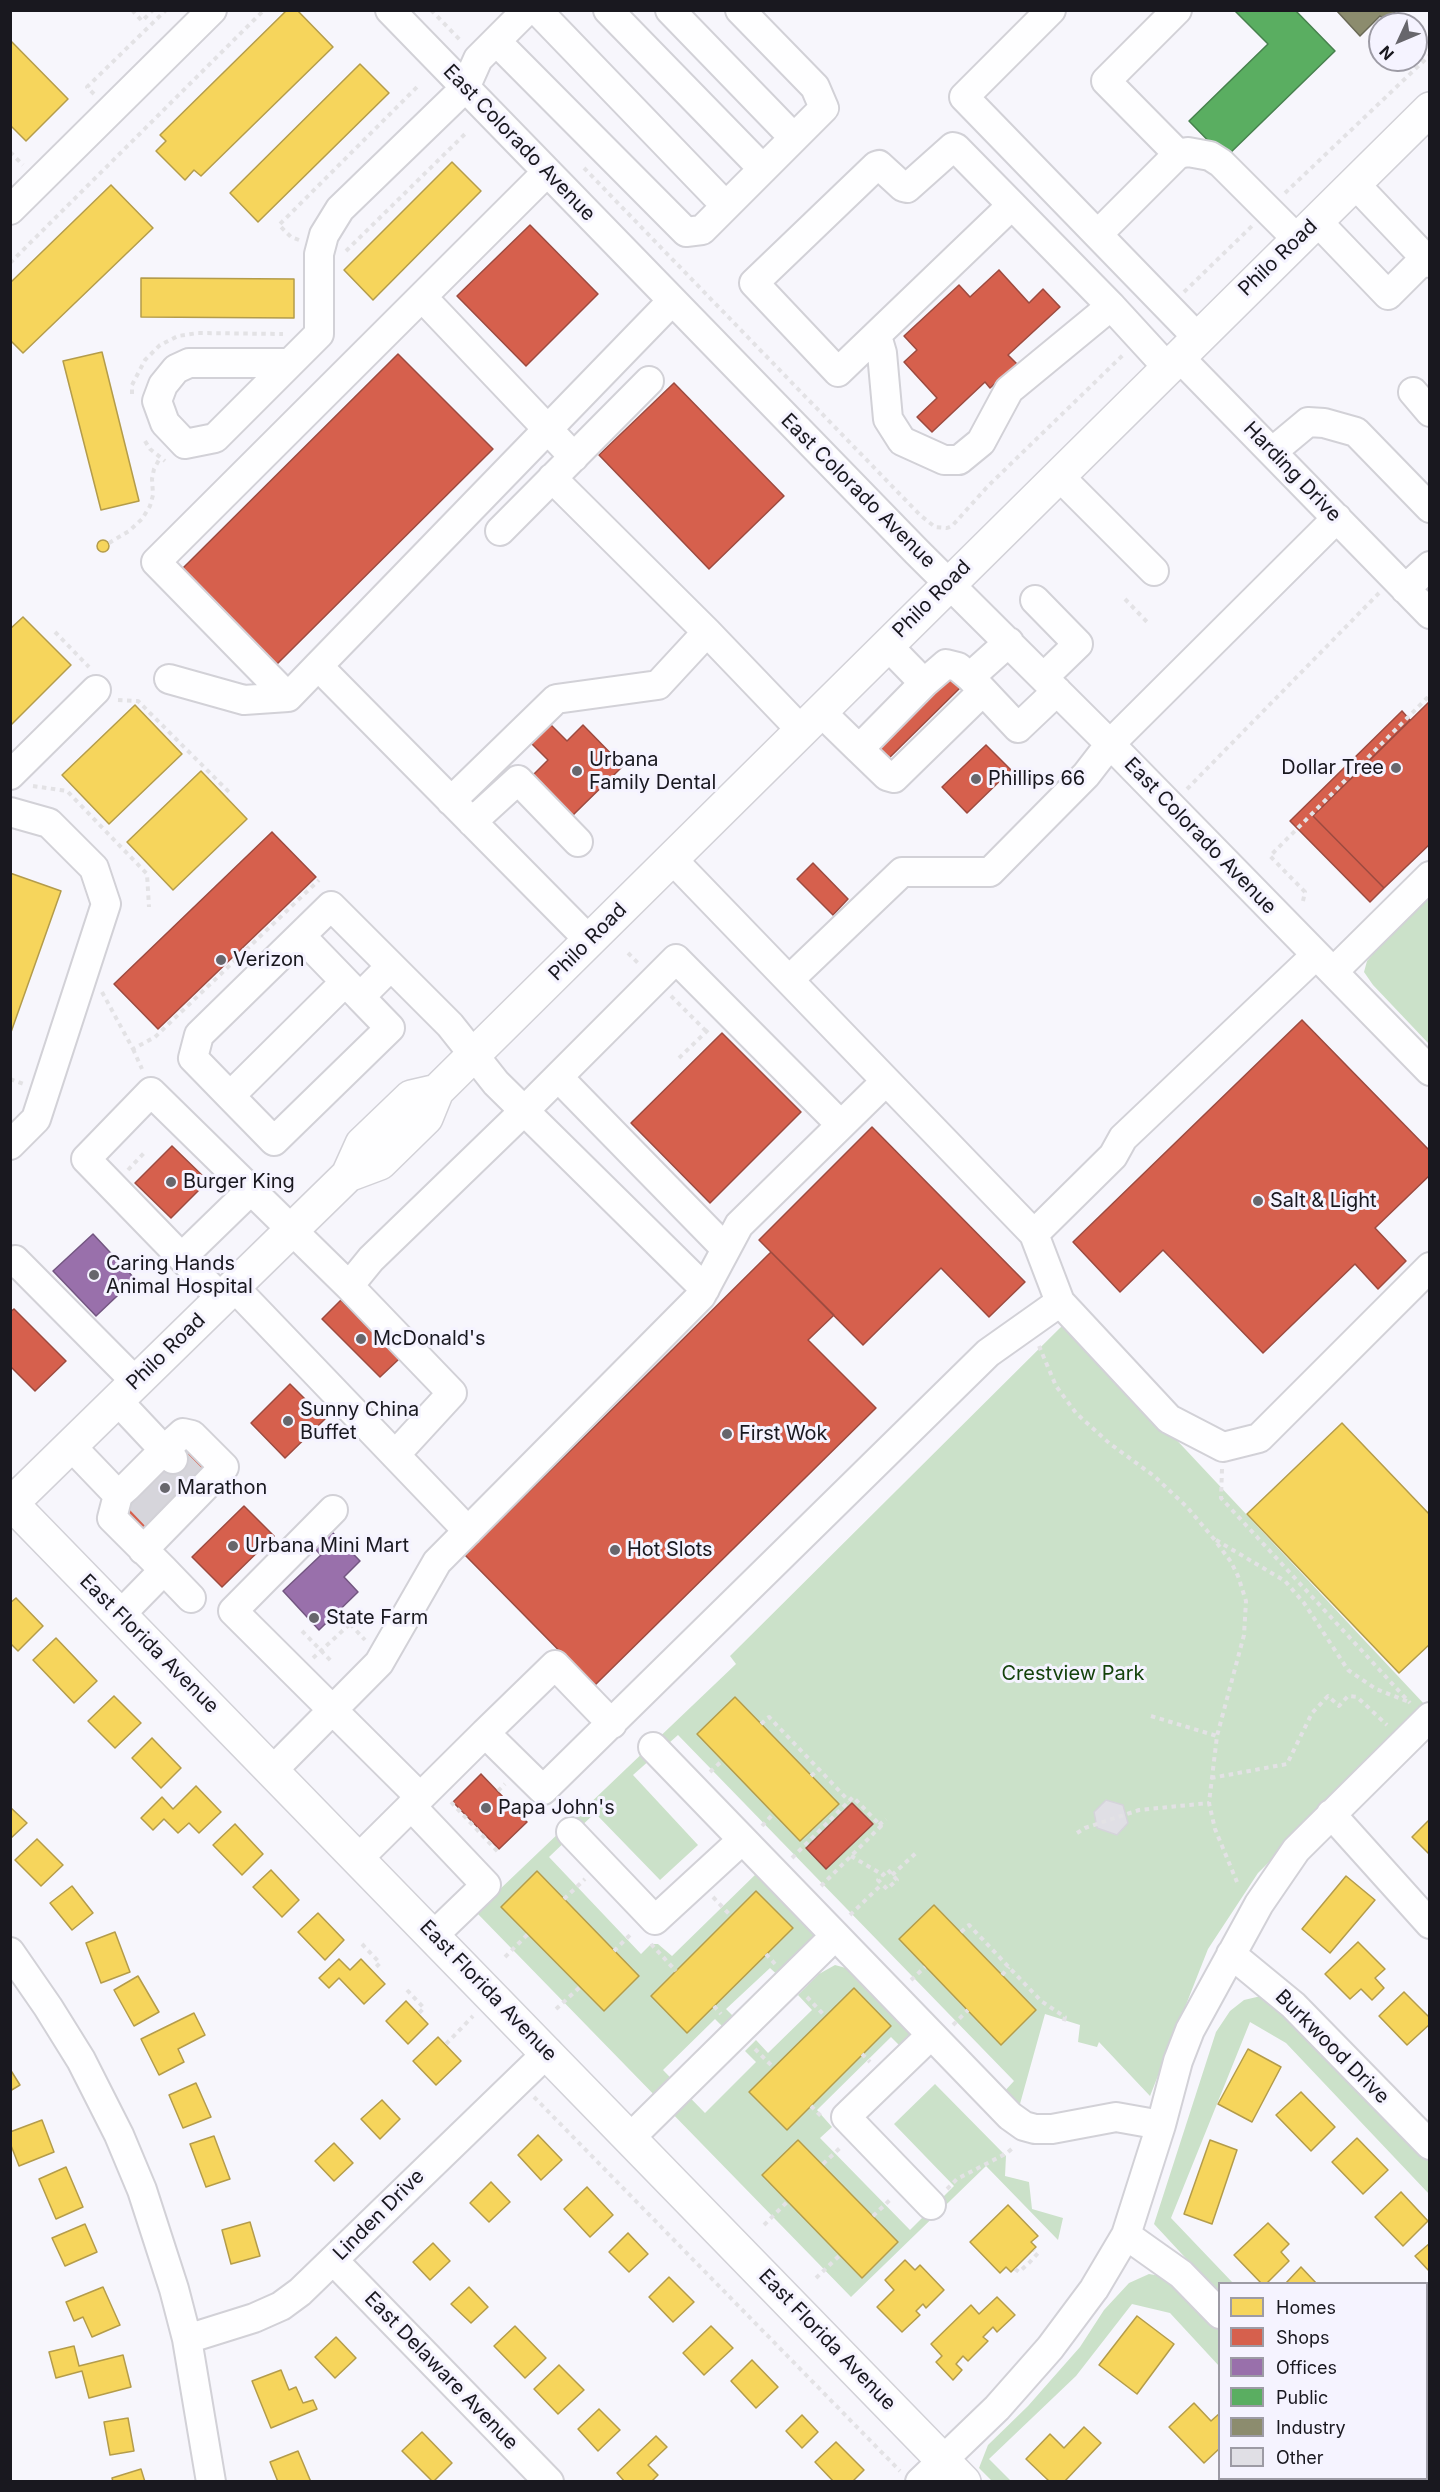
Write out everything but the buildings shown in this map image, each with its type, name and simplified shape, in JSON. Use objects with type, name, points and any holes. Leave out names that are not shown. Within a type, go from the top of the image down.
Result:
[{"type":"main road","name":"Philo Road","points":[[11,1504],[348,1174],[380,1163],[426,1118],[437,1090],[1430,109]]},
{"type":"main road","name":"East Florida Avenue","points":[[11,1504],[630,2138],[931,2475]]},
{"type":"street","points":[[12,206],[212,10]]},
{"type":"street","name":"East Colorado Avenue","points":[[390,10],[546,173],[1430,1071]]},
{"type":"street","points":[[290,363],[319,334],[320,254],[324,235],[340,209],[465,88],[478,59],[527,10]]},
{"type":"street","points":[[537,10],[726,206]]},
{"type":"street","points":[[608,10],[763,169]]},
{"type":"street","points":[[670,10],[794,138]]},
{"type":"street","points":[[496,42],[686,232],[702,230],[824,108],[815,87],[740,10]]},
{"type":"street","points":[[1051,10],[964,98],[1098,234],[1181,354]]},
{"type":"street","points":[[1177,10],[1106,81],[1178,154]]},
{"type":"street","points":[[1012,205],[838,372],[754,283],[879,165],[907,188],[953,147],[1012,205],[1111,306],[1181,354]]},
{"type":"street","points":[[1098,234],[1178,154],[1198,153],[1210,156],[1221,163],[1388,295],[1427,261],[1354,183]]},
{"type":"street","points":[[288,697],[156,562],[546,173]]},
{"type":"street","points":[[422,297],[574,457]]},
{"type":"street","points":[[169,679],[244,700],[288,697],[672,301]]},
{"type":"street","points":[[877,336],[882,353],[888,419],[897,434],[902,441],[944,460],[959,460],[981,442],[1009,390],[1111,306]]},
{"type":"street","name":"Harding Drive","points":[[1181,354],[1272,452],[1430,614]]},
{"type":"street","points":[[500,531],[649,381]]},
{"type":"street","points":[[1272,452],[1308,422],[1324,423],[1356,432],[1430,508]]},
{"type":"street","points":[[1058,475],[1154,571]]},
{"type":"street","points":[[552,478],[707,632],[810,720],[859,749],[887,776],[894,778],[976,684],[1009,642]]},
{"type":"street","points":[[789,980],[902,872],[990,872],[1086,775],[1110,744],[1337,518]]},
{"type":"street","points":[[1400,583],[1430,566]]},
{"type":"street","points":[[859,749],[946,664],[958,667],[1018,728],[1078,644],[1035,600]]},
{"type":"street","points":[[451,801],[556,699],[658,685],[707,632]]},
{"type":"street","points":[[887,645],[924,683]]},
{"type":"street","points":[[318,666],[589,940]]},
{"type":"street","points":[[13,772],[96,690]]},
{"type":"street","points":[[472,822],[518,780],[578,842]]},
{"type":"street","points":[[10,812],[49,823],[94,868],[106,904],[36,1119],[10,1145]]},
{"type":"street","points":[[671,858],[1034,1234],[1060,1302],[1169,1419],[1223,1447],[1259,1438],[1430,1267]]},
{"type":"street","points":[[1034,1234],[1113,1156],[1123,1138],[1324,963],[1430,876]]},
{"type":"street","points":[[301,936],[390,1028],[274,1142],[193,1058],[199,1035],[331,906],[450,1025],[496,1083],[705,1289]]},
{"type":"street","points":[[349,1286],[371,1259],[525,1110],[676,958],[842,1125]]},
{"type":"street","points":[[230,1096],[353,989],[391,966]]},
{"type":"street","points":[[558,1077],[726,1249]]},
{"type":"street","points":[[273,1770],[382,1657],[437,1562],[701,1296],[739,1225],[886,1081]]},
{"type":"street","points":[[395,1455],[452,1393],[349,1286],[151,1092],[86,1159],[182,1257],[228,1293],[395,1455],[468,1531]]},
{"type":"street","points":[[182,1257],[251,1190]]},
{"type":"street","points":[[10,1264],[15,1260],[127,1391],[145,1476]]},
{"type":"street","points":[[485,1733],[543,1790],[988,1353],[1060,1302]]},
{"type":"street","points":[[143,1550],[179,1503],[224,1467],[192,1434],[183,1433],[112,1518],[143,1550],[164,1570],[191,1598]]},
{"type":"street","points":[[71,1446],[145,1476]]},
{"type":"street","points":[[333,1510],[233,1611],[422,1795],[486,1885],[434,1935]]},
{"type":"street","points":[[120,1615],[164,1570]]},
{"type":"street","points":[[359,1858],[555,1665],[612,1724]]},
{"type":"street","points":[[931,2475],[997,2408],[1050,2349],[1094,2289],[1126,2235],[1161,2125],[1171,2082],[1190,2030],[1259,1904],[1296,1850],[1422,1713]]},
{"type":"street","points":[[653,1748],[1010,2116],[1024,2126],[1035,2129],[1052,2129],[1116,2117],[1161,2125]]},
{"type":"street","points":[[1331,1814],[1430,1924]]},
{"type":"street","points":[[571,1832],[655,1920],[742,1840]]},
{"type":"street","points":[[630,2138],[834,1934]]},
{"type":"street","points":[[10,1952],[81,2060],[119,2135],[141,2190],[174,2289],[187,2339],[211,2481]]},
{"type":"street","name":"Burkwood Drive","points":[[1231,1954],[1293,2005],[1430,2145]]},
{"type":"street","points":[[931,2035],[846,2117],[931,2205]]},
{"type":"street","name":"Linden Drive","points":[[187,2339],[254,2318],[281,2306],[300,2292],[548,2052]]},
{"type":"street","points":[[1126,2235],[1181,2274],[1218,2312]]},
{"type":"street","name":"East Delaware Avenue","points":[[333,2260],[549,2481]]},
{"type":"path","points":[[132,10],[142,21],[153,10]]},
{"type":"path","points":[[10,263],[264,10]]},
{"type":"path","points":[[309,240],[291,237],[279,225],[418,86]]},
{"type":"path","points":[[338,260],[465,134]]},
{"type":"path","points":[[321,183],[327,189]]},
{"type":"path","points":[[131,400],[132,385],[145,360],[160,345],[178,336],[198,333],[288,334]]},
{"type":"path","points":[[140,432],[150,449],[173,465]]},
{"type":"path","points":[[109,543],[129,531],[142,519],[150,506],[153,495],[152,478],[160,458]]},
{"type":"path","points":[[1171,806],[1400,583]]},
{"type":"path","points":[[1125,599],[1148,623]]},
{"type":"path","points":[[55,632],[90,665],[87,681],[96,690],[106,699],[138,701],[229,792]]},
{"type":"path","points":[[1303,901],[1305,892],[1270,856],[1430,695]]},
{"type":"path","points":[[13,772],[32,786],[67,791],[147,874],[149,907]]},
{"type":"path","points":[[87,962],[133,1049],[155,1037],[319,880]]},
{"type":"path","points":[[1029,1324],[1056,1386],[1076,1413],[1109,1443],[1159,1480],[1199,1520],[1235,1569],[1246,1610],[1241,1649],[1217,1736],[1209,1803],[1215,1830],[1237,1882]]},
{"type":"path","points":[[1223,1447],[1221,1498],[1422,1713]]},
{"type":"path","points":[[1214,1539],[1285,1581],[1304,1603],[1348,1670],[1376,1689],[1422,1713]]},
{"type":"path","points":[[338,1611],[382,1657]]},
{"type":"path","points":[[297,1673],[350,1624]]},
{"type":"path","points":[[302,1631],[333,1663]]},
{"type":"path","points":[[1211,1778],[1287,1764],[1312,1713],[1328,1696],[1339,1706],[1348,1696],[1357,1697],[1387,1725]]},
{"type":"path","points":[[1151,1716],[1217,1736]]},
{"type":"path","points":[[761,1724],[769,1717],[849,1801]]},
{"type":"path","points":[[812,1776],[819,1769]]},
{"type":"path","points":[[422,1795],[498,1852]]},
{"type":"path","points":[[776,1875],[853,1797],[879,1825]]},
{"type":"path","points":[[1077,1833],[1085,1828],[1139,1810],[1209,1803]]},
{"type":"path","points":[[804,1903],[886,1819]]},
{"type":"path","points":[[892,1875],[917,1852]]},
{"type":"path","points":[[851,1856],[861,1863],[874,1867],[883,1875]]},
{"type":"path","points":[[888,1870],[897,1880],[887,1890],[880,1886],[878,1880],[883,1875],[888,1870]]},
{"type":"path","points":[[834,1934],[880,1886]]},
{"type":"path","points":[[961,1932],[969,1925],[1041,2001],[1065,2017],[1063,2024]]},
{"type":"path","points":[[505,1957],[528,1934]]},
{"type":"path","points":[[362,1944],[381,1963],[375,1968]]},
{"type":"path","points":[[1002,1975],[1009,1967]]},
{"type":"path","points":[[556,2009],[580,1987]]},
{"type":"path","points":[[407,1990],[424,2008],[419,2013]]},
{"type":"path","points":[[446,2044],[493,1996]]},
{"type":"path","points":[[531,2094],[901,2471],[931,2475]]},
{"type":"path","points":[[931,2205],[957,2179],[1008,2153],[1035,2129]]},
{"type":"path","points":[[764,2225],[788,2202]]},
{"type":"path","points":[[1015,2268],[1019,2272],[1029,2263],[1038,2253],[1034,2250]]},
{"type":"path","points":[[816,2278],[840,2255]]},
{"type":"green space","points":[[1429,896],[1429,1044],[1373,985],[1364,972],[1367,961]]},
{"type":"green space","name":"Crestview Park","points":[[1066,1322],[1426,1706],[1258,1873],[1208,1949],[1150,2096],[1099,2042],[1097,2047],[1078,2042],[1080,2025],[1045,2014],[1018,2111],[1002,2094],[1014,2081],[678,1735],[633,1775],[698,1845],[660,1880],[595,1813],[549,1857],[641,1954],[651,1944],[658,1944],[672,1956],[757,1873],[813,1931],[813,1944],[783,1980],[770,1968],[726,2009],[734,2017],[724,2028],[715,2019],[663,2070],[705,2113],[756,2062],[745,2051],[756,2040],[768,2053],[812,2010],[798,1995],[819,1974],[835,1965],[853,1970],[918,2038],[905,2051],[891,2037],[817,2110],[832,2127],[820,2138],[910,2230],[954,2186],[894,2124],[935,2084],[1006,2156],[1005,2176],[1029,2182],[1032,2209],[1063,2218],[1058,2240],[986,2166],[851,2297],[476,1912],[736,1664],[730,1656]]},
{"type":"green space","points":[[1261,1996],[1278,2005],[1429,2158],[1429,2194],[1286,2043],[1250,2022],[1171,2218],[1232,2282],[1218,2282],[1218,2293],[1154,2224],[1216,2032],[1230,2011],[1244,2000]]},
{"type":"green space","points":[[1149,2274],[1166,2277],[1218,2329],[1218,2365],[1170,2313],[1132,2304],[1076,2376],[989,2459],[1011,2481],[992,2481],[979,2468],[988,2445],[1028,2406],[1080,2347],[1104,2310],[1129,2283]]},
{"type":"tunnel","points":[[173,1459],[193,1479]]},
{"type":"tunnel","points":[[154,1478],[174,1499]]},
{"type":"tunnel","points":[[136,1496],[156,1517]]},
{"type":"place","name":"Dollar Tree","points":[[1396,768]]},
{"type":"place","name":"Urbana Family Dental","points":[[577,771]]},
{"type":"place","name":"Phillips 66","points":[[976,779]]},
{"type":"place","name":"Verizon","points":[[221,960]]},
{"type":"place","name":"Burger King","points":[[171,1182]]},
{"type":"place","name":"Salt & Light","points":[[1258,1201]]},
{"type":"place","name":"Caring Hands Animal Hospital","points":[[94,1275]]},
{"type":"place","name":"McDonald's","points":[[361,1339]]},
{"type":"place","name":"Sunny China Buffet","points":[[288,1421]]},
{"type":"place","name":"First Wok","points":[[727,1434]]},
{"type":"place","name":"Marathon","points":[[165,1488]]},
{"type":"place","name":"Urbana Mini Mart","points":[[233,1546]]},
{"type":"place","name":"Hot Slots","points":[[615,1550]]},
{"type":"place","name":"State Farm","points":[[314,1618]]},
{"type":"place","name":"Papa John's","points":[[486,1808]]}]
